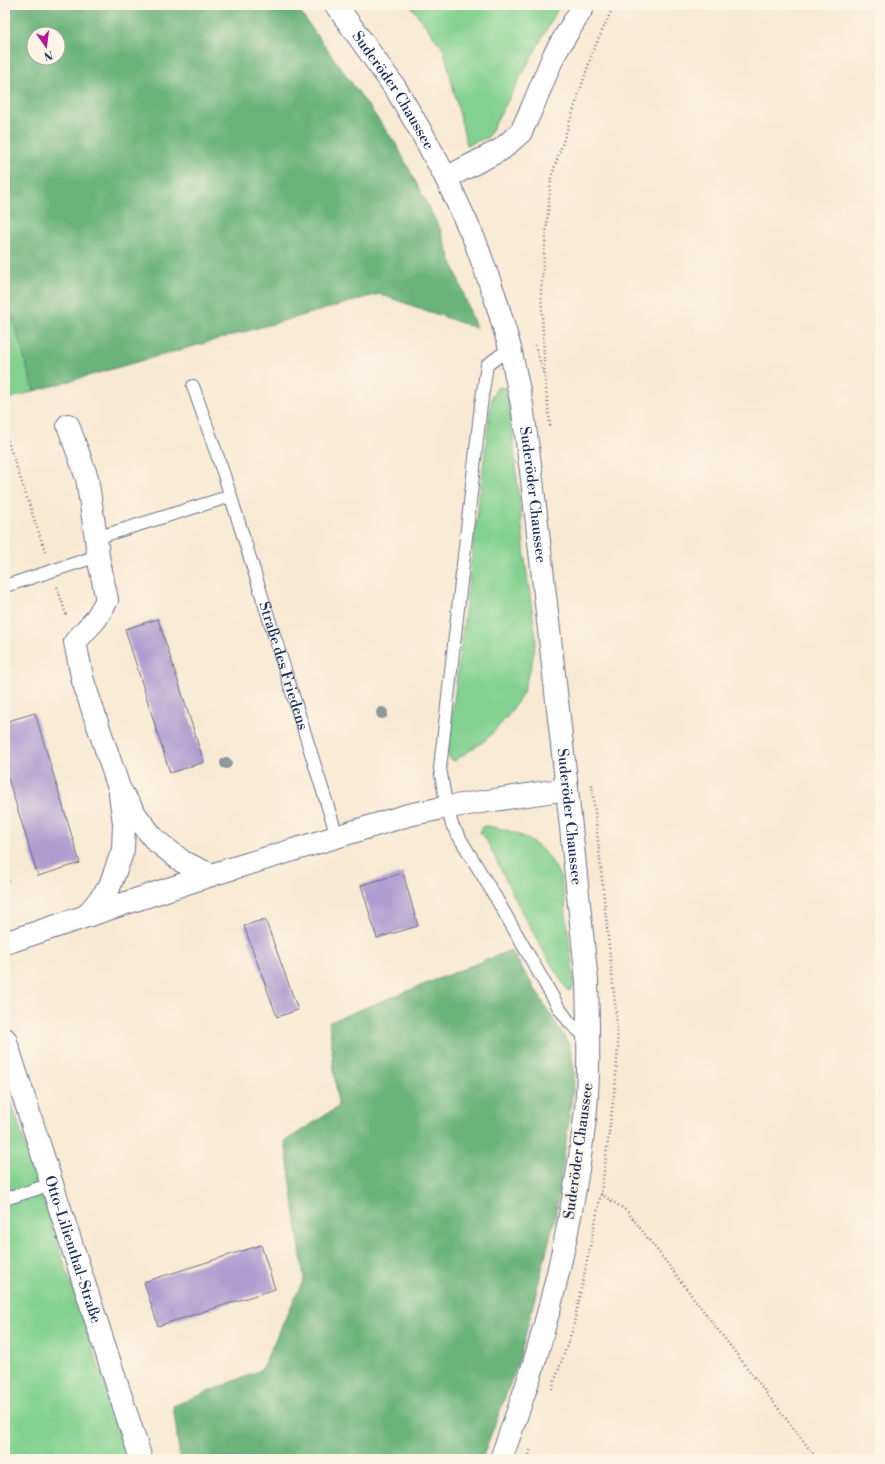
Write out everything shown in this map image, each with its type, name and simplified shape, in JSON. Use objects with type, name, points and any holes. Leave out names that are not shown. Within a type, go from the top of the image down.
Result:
[{"type":"street","name":"Suderöder Chaussee","points":[[336,5],[396,89],[446,178],[475,241],[495,297],[510,348],[522,405],[531,471],[587,981],[588,1078],[585,1119],[575,1187],[561,1258],[538,1351],[502,1459]]},
{"type":"street","points":[[446,178],[502,150],[521,132],[554,55],[584,5]]},
{"type":"street","points":[[68,425],[87,478],[97,547],[107,600],[96,619],[75,642],[83,682],[119,788],[124,823],[123,850],[109,888],[86,916]]},
{"type":"street","points":[[119,788],[137,817],[155,840],[183,862],[211,875]]},
{"type":"street","points":[[5,943],[211,875],[408,815],[448,807],[567,790]]},
{"type":"street","name":"Otto-Lilienthal-Straße","points":[[5,1039],[141,1459]]},
{"type":"lane","points":[[510,348],[487,366],[481,405],[440,768],[452,825],[559,1008],[570,1023],[588,1039]]},
{"type":"lane","name":"Straße des Friedens","points":[[193,386],[231,496],[337,836]]},
{"type":"lane","points":[[5,586],[51,571],[97,547],[231,496]]},
{"type":"lane","points":[[5,1198],[52,1184]]},
{"type":"path","points":[[545,379],[541,291],[551,178],[593,51],[614,5]]},
{"type":"path","points":[[5,433],[75,642]]},
{"type":"path","points":[[575,1187],[600,1194],[627,1211],[817,1459]]},
{"type":"green space","points":[[5,5],[295,5],[396,144],[440,229],[476,328],[379,294],[34,391],[5,292]]},
{"type":"green space","points":[[410,5],[560,5],[488,137],[467,145],[444,50]]},
{"type":"green space","points":[[5,292],[34,391],[5,400]]},
{"type":"green space","points":[[498,387],[505,388],[509,397],[526,568],[536,639],[532,663],[522,695],[507,717],[487,739],[454,761],[448,757],[448,748],[492,396]]},
{"type":"green space","points":[[486,826],[510,831],[530,841],[548,856],[560,877],[564,894],[574,983],[572,989],[568,991],[556,973],[514,897],[486,839],[480,833],[482,827]]},
{"type":"green space","points":[[511,950],[570,1046],[575,1075],[556,1213],[520,1357],[482,1459],[180,1459],[173,1406],[261,1370],[304,1279],[285,1141],[338,1107],[329,1022]]},
{"type":"green space","points":[[5,1084],[129,1459],[5,1459]]},
{"type":"building","points":[[158,619],[204,762],[170,773],[125,629]]},
{"type":"building","points":[[35,713],[80,863],[38,876],[5,768],[5,722]]},
{"type":"building","points":[[5,870],[9,881],[5,882]]},
{"type":"building","points":[[403,873],[418,926],[377,938],[361,885]]},
{"type":"building","points":[[265,919],[298,1010],[277,1017],[244,926]]},
{"type":"building","points":[[261,1245],[275,1289],[158,1326],[144,1282]]}]
